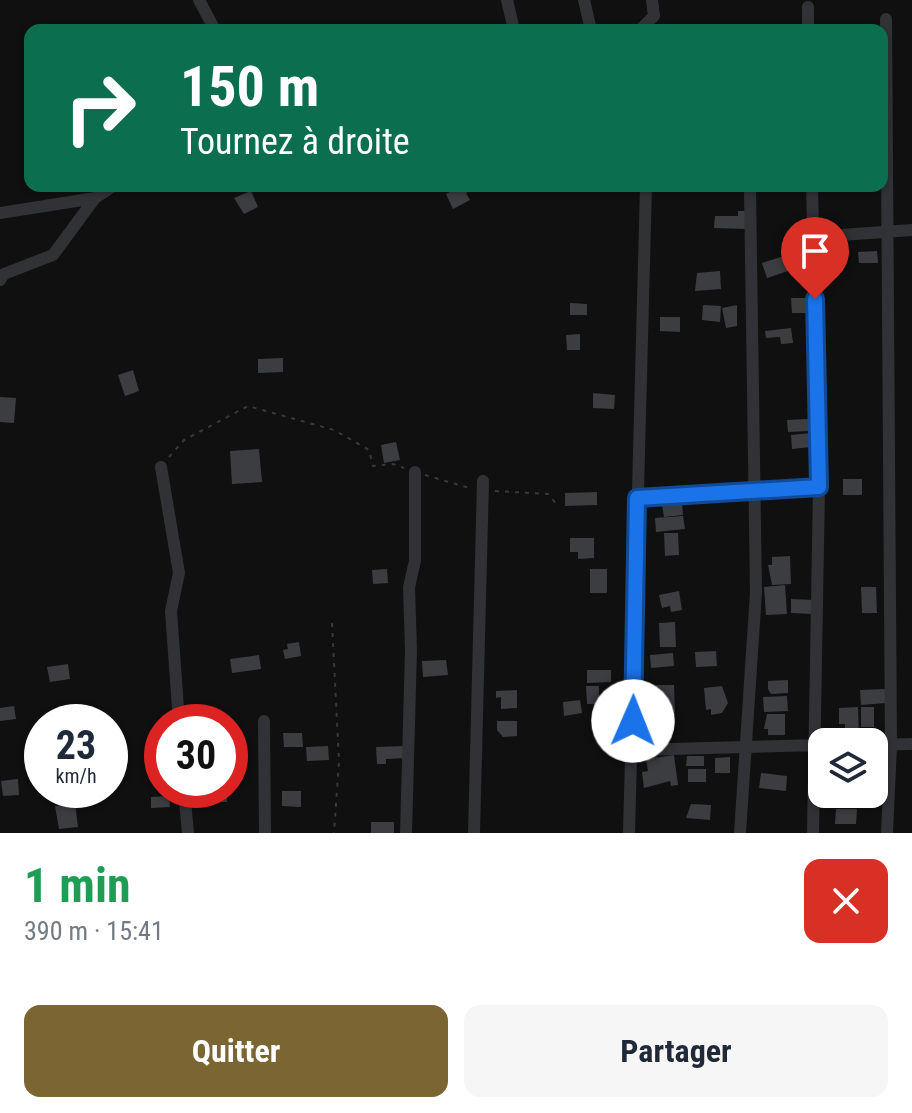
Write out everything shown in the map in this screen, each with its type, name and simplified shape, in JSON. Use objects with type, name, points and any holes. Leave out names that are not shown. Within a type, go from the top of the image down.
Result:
[{"type":"street","points":[[199,0],[212,24]]},
{"type":"street","points":[[507,0],[513,24]]},
{"type":"street","points":[[584,0],[590,24]]},
{"type":"street","points":[[646,24],[654,16],[652,0]]},
{"type":"street","points":[[808,7],[808,24]]},
{"type":"street","points":[[886,19],[886,24]]},
{"type":"street","points":[[887,833],[891,745],[888,161]]},
{"type":"street","points":[[0,280],[4,274],[53,255],[95,198],[104,192]]},
{"type":"street","points":[[629,833],[646,192]]},
{"type":"street","points":[[740,833],[756,592],[750,192]]},
{"type":"street","points":[[812,192],[819,487],[819,728]]},
{"type":"street","points":[[0,213],[95,198]]},
{"type":"street","points":[[813,237],[912,230]]},
{"type":"street","points":[[161,467],[179,573],[171,611],[178,704]]},
{"type":"street","points":[[406,833],[411,650],[409,587],[415,561],[415,472]]},
{"type":"street","points":[[474,833],[483,486]]},
{"type":"street","points":[[637,498],[819,487]]},
{"type":"street","points":[[264,721],[265,833]]},
{"type":"street","points":[[891,745],[912,744]]},
{"type":"street","points":[[633,750],[808,745]]},
{"type":"street","points":[[186,808],[188,833]]},
{"type":"street","points":[[813,833],[815,808]]},
{"type":"path","points":[[161,467],[184,440],[248,406],[334,430],[369,450],[373,466],[393,464],[415,472],[483,486],[532,490],[548,494],[559,507]]},
{"type":"path","points":[[332,623],[339,761],[334,833]]},
{"type":"building","points":[[251,192],[258,207],[244,214],[234,198]]},
{"type":"building","points":[[468,192],[470,200],[453,209],[446,194]]},
{"type":"building","points":[[738,211],[747,211],[747,229],[714,228],[715,216],[738,216]]},
{"type":"building","points":[[877,251],[878,263],[859,263],[858,252]]},
{"type":"building","points":[[787,255],[791,270],[767,278],[762,263]]},
{"type":"building","points":[[720,271],[721,289],[695,291],[697,273]]},
{"type":"building","points":[[791,298],[805,298],[806,313],[792,313]]},
{"type":"building","points":[[570,303],[587,304],[587,315],[570,315]]},
{"type":"building","points":[[703,305],[721,306],[720,322],[702,320]]},
{"type":"building","points":[[737,305],[737,326],[726,328],[722,308]]},
{"type":"building","points":[[660,317],[680,317],[680,332],[660,331]]},
{"type":"building","points":[[791,328],[793,343],[781,344],[780,337],[766,338],[765,331]]},
{"type":"building","points":[[580,334],[580,350],[567,350],[566,335]]},
{"type":"building","points":[[283,358],[283,372],[258,373],[258,359]]},
{"type":"building","points":[[133,370],[139,391],[125,396],[118,375]]},
{"type":"building","points":[[593,393],[615,395],[614,409],[593,408]]},
{"type":"building","points":[[0,397],[16,398],[14,423],[0,422]]},
{"type":"building","points":[[808,419],[809,431],[788,432],[787,420]]},
{"type":"building","points":[[811,433],[812,447],[792,449],[791,435]]},
{"type":"building","points":[[396,442],[400,460],[384,463],[381,445]]},
{"type":"building","points":[[259,449],[262,482],[232,484],[230,451]]},
{"type":"building","points":[[843,479],[862,479],[862,495],[843,495]]},
{"type":"building","points":[[597,492],[597,505],[565,506],[565,493]]},
{"type":"building","points":[[682,502],[683,515],[664,517],[662,504]]},
{"type":"building","points":[[683,516],[685,529],[656,532],[655,518]]},
{"type":"building","points":[[664,533],[678,533],[679,555],[665,556]]},
{"type":"building","points":[[570,538],[594,538],[594,558],[578,559],[578,552],[570,552]]},
{"type":"building","points":[[790,556],[791,584],[772,585],[768,565],[772,565],[772,557]]},
{"type":"building","points":[[387,569],[388,583],[373,584],[372,570]]},
{"type":"building","points":[[590,569],[607,569],[607,593],[590,593]]},
{"type":"building","points":[[785,585],[787,614],[766,615],[764,587]]},
{"type":"building","points":[[861,587],[876,587],[877,613],[862,613]]},
{"type":"building","points":[[679,591],[682,610],[671,612],[670,606],[662,608],[659,595]]},
{"type":"building","points":[[791,599],[814,600],[813,614],[791,613]]},
{"type":"building","points":[[675,622],[676,647],[660,647],[659,623]]},
{"type":"building","points":[[299,642],[301,656],[285,659],[283,650],[288,649],[287,644]]},
{"type":"building","points":[[716,651],[717,666],[696,667],[695,652]]},
{"type":"building","points":[[673,653],[674,666],[651,668],[650,655]]},
{"type":"building","points":[[259,655],[261,669],[232,673],[230,659]]},
{"type":"building","points":[[446,660],[448,675],[423,677],[422,661]]},
{"type":"building","points":[[68,664],[70,679],[50,682],[47,667]]},
{"type":"building","points":[[587,670],[611,670],[611,682],[587,683]]},
{"type":"building","points":[[788,680],[788,693],[771,694],[768,681]]},
{"type":"building","points":[[656,685],[674,685],[675,712],[658,713]]},
{"type":"building","points":[[586,686],[599,686],[599,704],[587,704]]},
{"type":"building","points":[[722,686],[728,703],[722,713],[711,715],[711,709],[706,710],[704,688]]},
{"type":"building","points":[[886,689],[886,703],[861,705],[860,690]]},
{"type":"building","points":[[517,690],[517,708],[501,709],[501,697],[496,698],[496,691]]},
{"type":"building","points":[[787,696],[788,711],[764,712],[763,697]]},
{"type":"building","points":[[580,700],[582,713],[564,716],[563,702]]},
{"type":"building","points":[[14,706],[16,719],[0,721],[0,708]]},
{"type":"building","points":[[858,707],[859,728],[845,728],[845,724],[839,724],[839,708]]},
{"type":"building","points":[[861,707],[874,707],[874,727],[861,727]]},
{"type":"building","points":[[767,714],[785,714],[785,735],[768,735],[768,729],[764,729]]},
{"type":"building","points":[[497,721],[517,721],[517,736],[503,737],[497,730]]},
{"type":"building","points":[[283,733],[302,733],[303,747],[284,747]]},
{"type":"building","points":[[328,746],[329,760],[307,761],[306,747]]},
{"type":"building","points":[[404,746],[405,758],[386,759],[386,764],[377,764],[376,747]]},
{"type":"building","points":[[674,755],[678,785],[671,786],[670,781],[644,788],[642,772],[648,771],[646,759]]},
{"type":"building","points":[[687,756],[704,756],[704,766],[686,766]]},
{"type":"building","points":[[730,757],[730,773],[715,773],[715,758]]},
{"type":"building","points":[[688,769],[706,769],[706,782],[688,782]]},
{"type":"building","points":[[761,773],[787,776],[786,791],[759,788]]},
{"type":"building","points":[[18,779],[19,795],[3,796],[1,781]]},
{"type":"building","points":[[282,791],[301,791],[301,807],[282,806]]},
{"type":"building","points":[[691,804],[711,805],[710,820],[686,818]]},
{"type":"building","points":[[55,808],[76,808],[78,827],[59,829]]},
{"type":"building","points":[[836,809],[857,809],[856,824],[835,824]]},
{"type":"building","points":[[371,822],[394,822],[394,833],[371,833]]},
{"type":"route","points":[[633,721],[637,498],[819,487],[815,299]]}]
